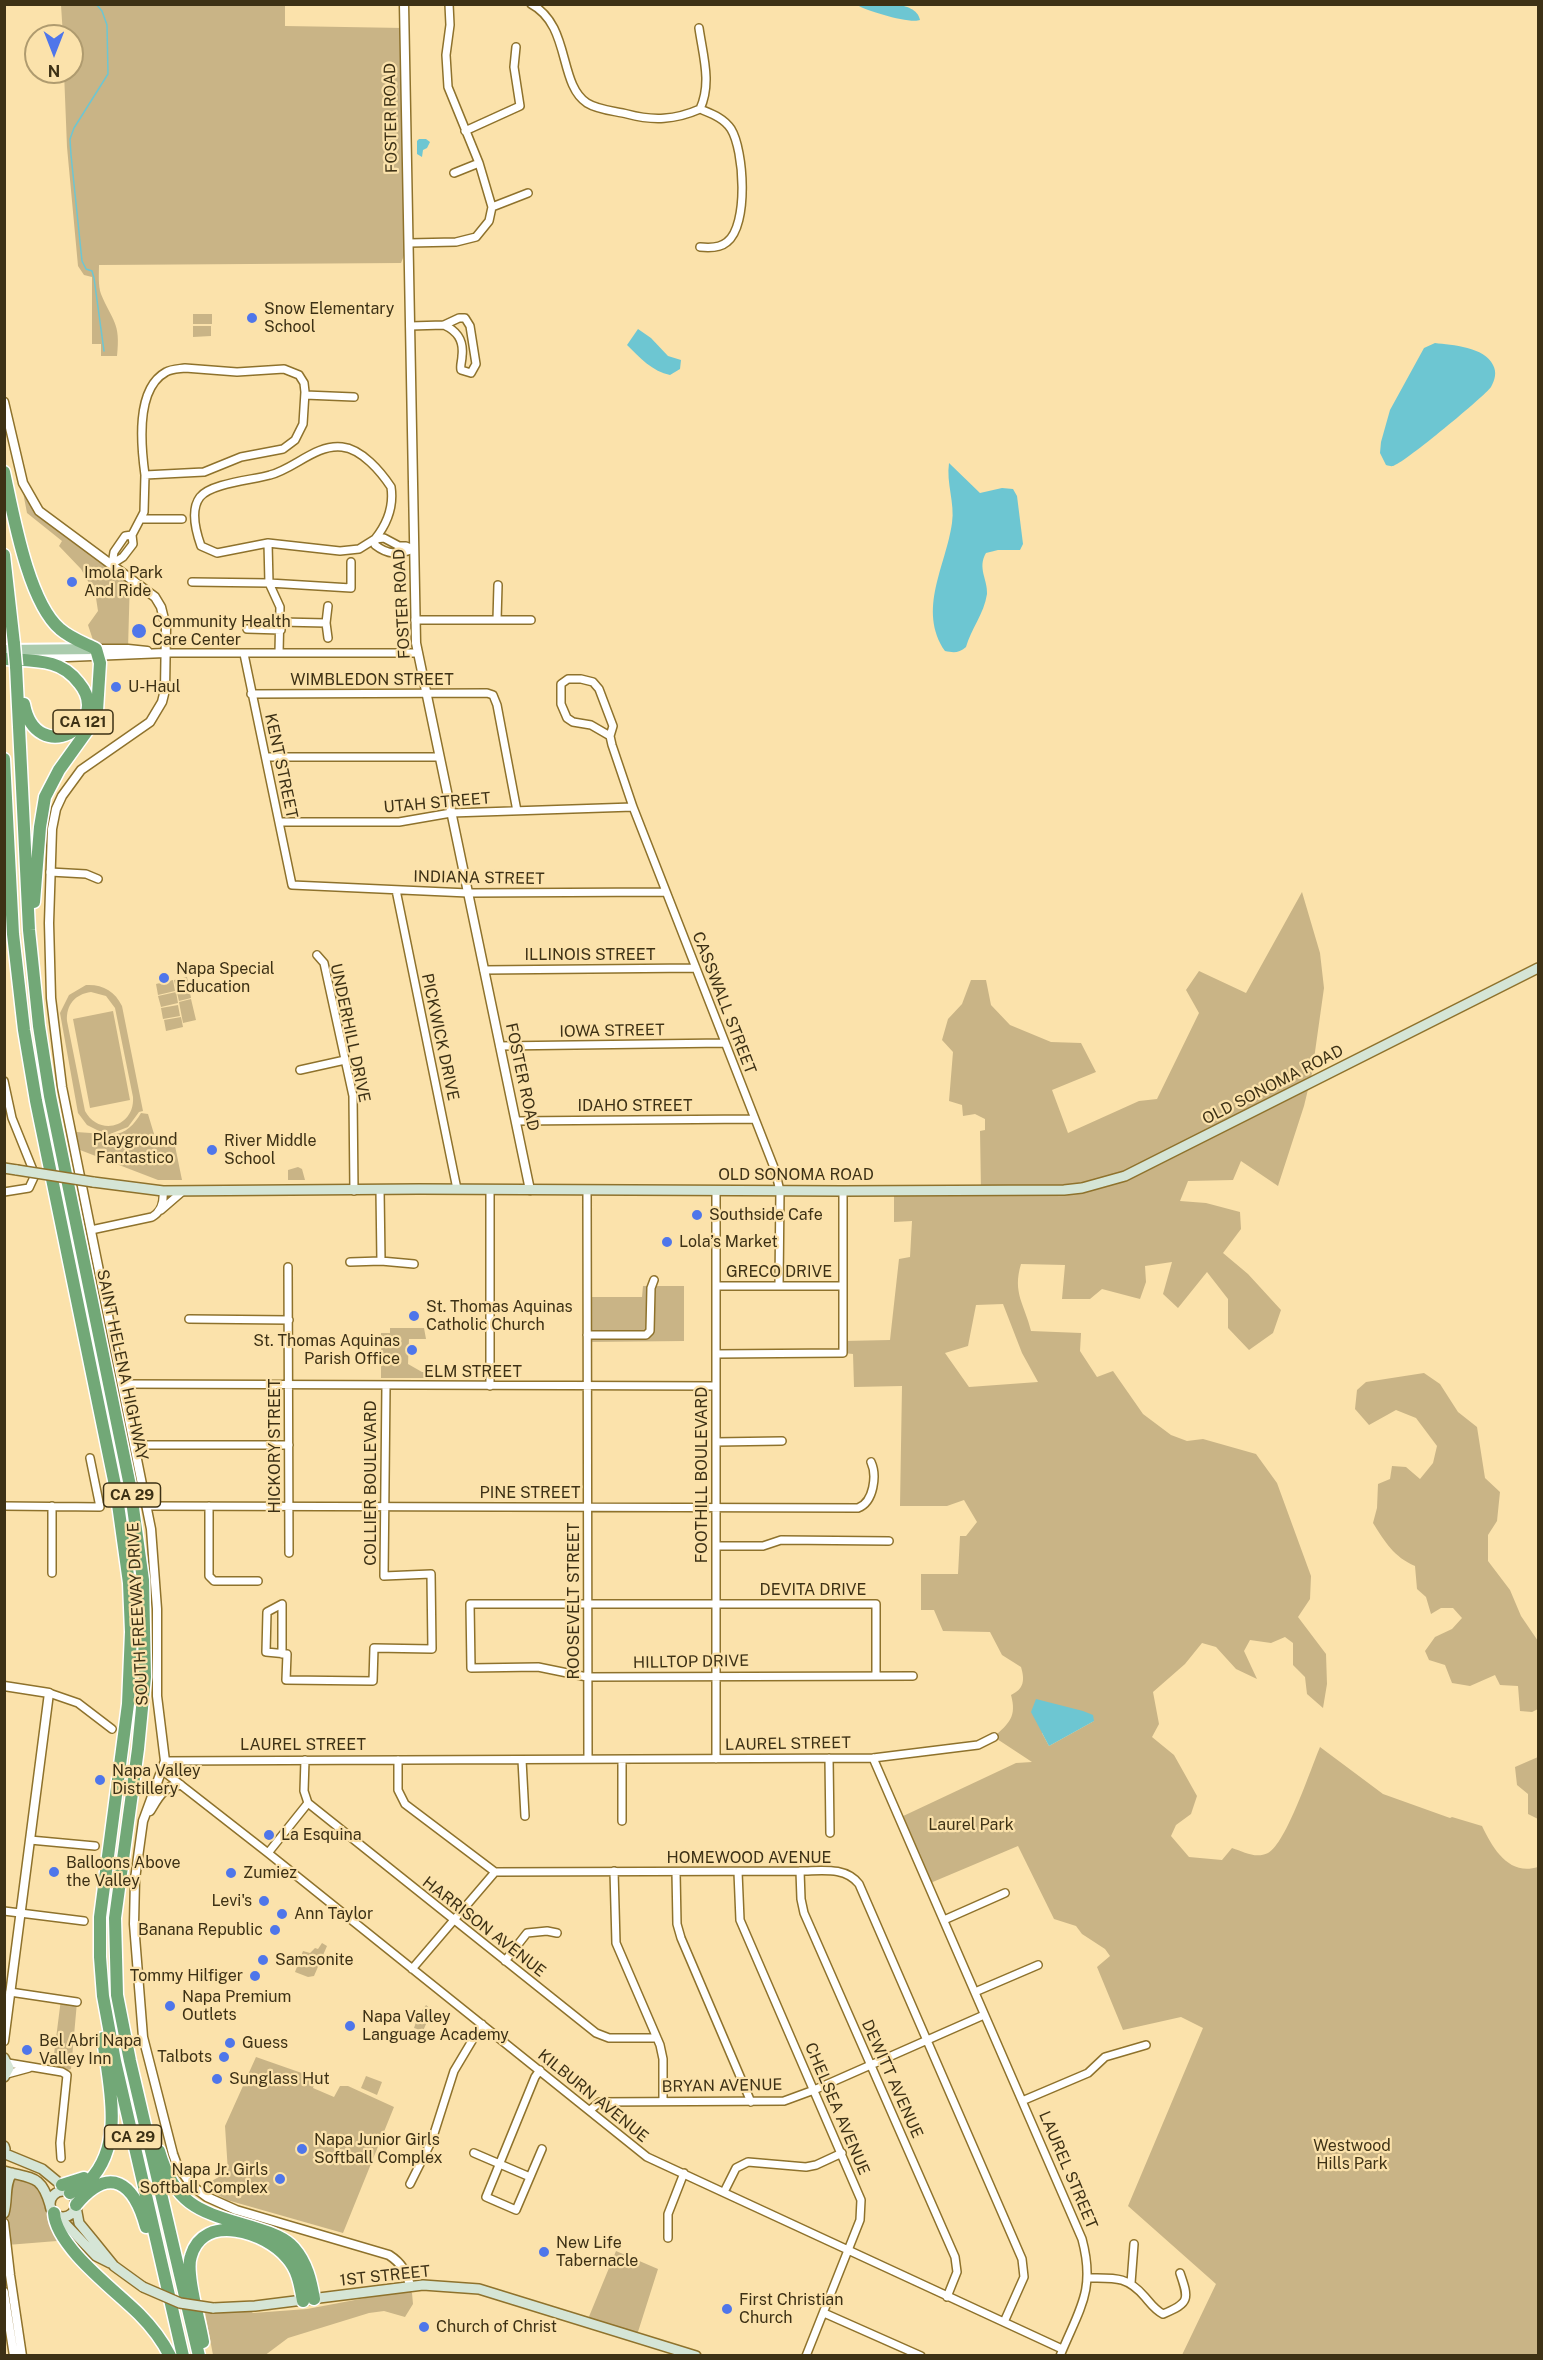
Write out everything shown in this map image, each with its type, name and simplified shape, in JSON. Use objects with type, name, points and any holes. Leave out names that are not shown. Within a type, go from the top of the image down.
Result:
[{"type":"highway","points":[[4,472],[21,543],[44,610],[60,630],[98,653],[97,711],[87,731],[51,783],[42,812],[37,857],[32,966]]},
{"type":"highway","name":"SAINT HELENA HIGHWAY","points":[[4,555],[9,655],[32,966],[50,1096],[130,1486],[142,1564],[146,1629],[143,1701],[115,1918],[117,1995],[199,2355]]},
{"type":"highway","name":"CA 121","points":[[9,655],[51,663],[73,676],[82,687],[87,699],[88,711],[85,720],[77,729],[66,735],[55,737],[40,734],[32,726],[25,712],[9,655]]},
{"type":"highway","name":"SAINT HELENA HIGHWAY","points":[[4,759],[13,934],[24,1030],[37,1109],[116,1490],[129,1583],[131,1632],[129,1704],[100,1917],[100,1957],[109,2032],[182,2350]]},
{"type":"highway","points":[[4,930],[16,1003],[24,1030]]},
{"type":"highway","points":[[67,2190],[96,2171],[107,2146],[112,2116],[97,1969],[100,1917]]},
{"type":"highway","points":[[123,2029],[163,2163],[172,2185],[186,2200],[199,2209],[266,2231],[293,2247],[308,2271],[309,2300]]},
{"type":"highway","points":[[76,2206],[90,2191],[103,2184],[119,2184],[132,2193],[141,2209],[182,2350]]},
{"type":"highway","points":[[54,2211],[55,2222],[70,2246],[96,2275],[149,2324],[170,2355]]},
{"type":"highway","points":[[205,2355],[189,2266],[194,2248],[207,2235],[221,2230],[238,2231],[255,2236],[278,2248],[293,2265],[309,2300]]},
{"type":"main road","points":[[9,655],[98,653]]},
{"type":"main road","name":"OLD SONOMA ROAD","points":[[4,1168],[163,1191],[457,1189],[843,1191],[1082,1188],[1125,1176],[1539,968]]},
{"type":"main road","points":[[6,2076],[9,2068],[7,2061]]},
{"type":"main road","points":[[4,2213],[9,2162],[5,2150]]},
{"type":"main road","name":"1ST STREET","points":[[5,2150],[19,2162],[42,2169],[67,2190],[74,2198],[79,2223],[114,2266]]},
{"type":"main road","name":"1ST STREET","points":[[7,2171],[35,2178],[40,2182],[54,2211],[96,2256],[143,2287],[180,2302],[213,2308],[245,2307],[410,2287],[448,2286],[479,2289],[696,2355]]},
{"type":"main road","points":[[67,2190],[56,2194],[54,2211],[68,2216],[76,2206]]},
{"type":"street","name":"FOSTER ROAD","points":[[404,4],[413,549],[418,653],[530,1190]]},
{"type":"street","points":[[409,243],[456,242],[476,237],[489,221],[492,207],[479,163],[448,87],[446,56],[450,25],[448,4]]},
{"type":"street","points":[[531,4],[538,8],[557,32],[576,92],[585,102],[594,107],[653,120],[687,114],[700,109],[708,83],[699,28]]},
{"type":"street","points":[[465,131],[520,106],[514,67],[516,47]]},
{"type":"street","points":[[700,109],[724,121],[730,128],[737,142],[741,159],[740,218],[734,233],[728,241],[721,245],[700,248]]},
{"type":"street","points":[[454,173],[479,163]]},
{"type":"street","points":[[492,207],[528,193]]},
{"type":"street","points":[[410,326],[444,325],[459,318],[468,322],[476,364],[471,373],[461,370],[460,337],[456,331],[444,325]]},
{"type":"street","points":[[112,564],[123,557],[133,544],[132,535],[141,519],[146,499],[142,453],[144,410],[149,390],[159,376],[169,370],[184,368],[237,372],[284,369],[299,375],[304,383],[303,424],[299,434],[283,449],[241,457],[204,471],[145,475]]},
{"type":"street","points":[[305,395],[354,397]]},
{"type":"street","name":"SOUTH FREEWAY DRIVE","points":[[4,402],[18,466],[30,499],[50,521],[155,597],[161,607],[166,627],[162,702],[150,722],[81,770],[62,795],[54,815],[50,872],[49,957],[54,1030],[62,1087],[148,1506],[157,1608],[157,1705],[165,1761],[143,1821],[134,1900],[140,2016],[147,2057],[177,2165],[192,2186],[220,2203],[388,2255],[397,2260],[402,2267],[410,2287]]},
{"type":"street","points":[[340,446],[352,449],[366,459],[391,487],[390,514],[386,525],[375,539],[359,549],[340,551],[268,543],[217,553],[201,546],[196,534],[198,500],[204,493],[240,481],[272,475],[329,448],[340,446]]},
{"type":"street","points":[[141,519],[182,519]]},
{"type":"street","points":[[375,539],[384,538],[399,546],[413,549]]},
{"type":"street","points":[[375,539],[375,545],[386,554],[404,553],[413,549]]},
{"type":"street","points":[[268,543],[269,583],[280,607],[279,653]]},
{"type":"street","points":[[192,582],[269,583],[351,588],[351,562]]},
{"type":"street","points":[[497,620],[498,585]]},
{"type":"street","points":[[328,606],[326,623],[328,638]]},
{"type":"street","points":[[415,620],[531,620]]},
{"type":"street","points":[[247,629],[326,623]]},
{"type":"street","points":[[98,653],[418,653]]},
{"type":"street","name":"KENT STREET","points":[[244,654],[292,885]]},
{"type":"street","name":"CASSWALL STREET","points":[[610,736],[591,725],[573,723],[567,718],[561,704],[561,684],[568,679],[592,682],[599,689],[613,726],[610,736],[633,807],[775,1170],[780,1191],[779,1286]]},
{"type":"street","name":"WIMBLEDON STREET","points":[[251,694],[487,693],[493,695],[497,705],[517,811]]},
{"type":"street","points":[[266,757],[438,757]]},
{"type":"street","name":"UTAH STREET","points":[[279,822],[399,822],[451,813],[633,807]]},
{"type":"street","points":[[50,872],[86,874],[98,879]]},
{"type":"street","name":"INDIANA STREET","points":[[292,885],[468,892],[666,892]]},
{"type":"street","name":"PICKWICK DRIVE","points":[[396,890],[457,1189]]},
{"type":"street","name":"UNDERHILL DRIVE","points":[[317,955],[324,963],[353,1096],[354,1191]]},
{"type":"street","name":"ILLINOIS STREET","points":[[484,969],[696,968]]},
{"type":"street","name":"IOWA STREET","points":[[500,1046],[725,1042]]},
{"type":"street","points":[[300,1070],[345,1060]]},
{"type":"street","points":[[4,1081],[14,1126],[35,1175],[29,1188],[4,1192]]},
{"type":"street","name":"IDAHO STREET","points":[[516,1121],[754,1119]]},
{"type":"street","points":[[380,1190],[381,1260]]},
{"type":"street","points":[[490,1190],[490,1386]]},
{"type":"street","name":"ROOSEVELT STREET","points":[[586,1190],[588,1759]]},
{"type":"street","name":"FOOTHILL BOULEVARD","points":[[716,1190],[716,1759]]},
{"type":"street","points":[[157,1214],[163,1199],[163,1191]]},
{"type":"street","points":[[91,1230],[144,1220],[157,1214],[183,1191]]},
{"type":"street","points":[[716,1354],[843,1353],[843,1191]]},
{"type":"street","points":[[350,1262],[381,1260],[414,1264]]},
{"type":"street","name":"HICKORY STREET","points":[[288,1267],[289,1553]]},
{"type":"street","points":[[587,1335],[646,1335],[650,1331],[651,1288],[654,1280]]},
{"type":"street","name":"GRECO DRIVE","points":[[716,1286],[843,1286]]},
{"type":"street","points":[[189,1319],[289,1320]]},
{"type":"street","name":"ELM STREET","points":[[123,1384],[715,1386]]},
{"type":"street","name":"COLLIER BOULEVARD","points":[[282,1654],[282,1604],[267,1612],[266,1652],[282,1654],[287,1654],[286,1680],[373,1681],[374,1648],[432,1649],[432,1575],[384,1576],[386,1386]]},
{"type":"street","points":[[716,1442],[782,1441]]},
{"type":"street","points":[[135,1445],[289,1445]]},
{"type":"street","points":[[4,1506],[100,1507],[90,1458]]},
{"type":"street","name":"PINE STREET","points":[[148,1506],[858,1508],[866,1503],[871,1492],[874,1473],[871,1462]]},
{"type":"street","points":[[52,1506],[52,1573]]},
{"type":"street","points":[[209,1506],[209,1576],[213,1581],[258,1581]]},
{"type":"street","points":[[716,1546],[763,1546],[781,1540],[890,1540]]},
{"type":"street","points":[[588,1604],[716,1603]]},
{"type":"street","name":"DEVITA DRIVE","points":[[716,1603],[876,1604],[876,1675]]},
{"type":"street","name":"HILLTOP DRIVE","points":[[588,1604],[470,1604],[471,1668],[538,1667],[587,1677],[912,1676]]},
{"type":"street","points":[[4,1686],[49,1693],[78,1703],[112,1729]]},
{"type":"street","points":[[49,1693],[20,1913],[7,1992],[4,2042],[7,2061],[31,2068],[62,2072],[68,2078],[60,2143],[61,2158]]},
{"type":"street","points":[[873,1758],[978,1745],[994,1737]]},
{"type":"street","points":[[829,1758],[830,1833]]},
{"type":"street","name":"LAUREL STREET","points":[[165,1761],[873,1758],[1082,2239],[1089,2278],[1081,2307],[1061,2352]]},
{"type":"street","points":[[268,1853],[308,1803],[304,1791],[305,1760]]},
{"type":"street","points":[[398,1760],[398,1790],[405,1804],[495,1872],[412,1969]]},
{"type":"street","points":[[522,1760],[525,1816]]},
{"type":"street","points":[[622,1760],[622,1821]]},
{"type":"street","name":"KILBURN AVENUE","points":[[163,1771],[647,2157],[1004,2322],[1061,2352]]},
{"type":"street","points":[[143,1821],[166,1789],[173,1785],[180,1785]]},
{"type":"street","name":"HARRISON AVENUE","points":[[308,1803],[596,2033],[609,2038],[657,2038]]},
{"type":"street","points":[[30,1840],[95,1846]]},
{"type":"street","points":[[614,1871],[616,1943],[657,2038],[663,2059],[663,2101]]},
{"type":"street","name":"DEWITT AVENUE","points":[[800,1871],[804,1913],[955,2257],[957,2272],[947,2296]]},
{"type":"street","name":"HOMEWOOD AVENUE","points":[[495,1872],[843,1871],[855,1879],[1022,2259],[1024,2277],[1004,2322]]},
{"type":"street","points":[[676,1872],[677,1923],[681,1938],[751,2102]]},
{"type":"street","name":"CHELSEA AVENUE","points":[[738,1872],[740,1920],[861,2200],[862,2210],[847,2250],[846,2259],[806,2355]]},
{"type":"street","points":[[944,1920],[1005,1893]]},
{"type":"street","points":[[4,1911],[84,1921]]},
{"type":"street","points":[[505,1961],[527,1933],[547,1930],[556,1933]]},
{"type":"street","points":[[975,1992],[1038,1965]]},
{"type":"street","points":[[7,1992],[77,2002]]},
{"type":"street","name":"BRYAN AVENUE","points":[[590,2110],[600,2102],[784,2101],[984,2015]]},
{"type":"street","points":[[410,2184],[432,2140],[454,2071],[482,2025]]},
{"type":"street","points":[[1022,2101],[1088,2073],[1105,2057],[1146,2045]]},
{"type":"street","points":[[6,2076],[31,2068]]},
{"type":"street","points":[[540,2070],[535,2077],[486,2198],[516,2210],[542,2150]]},
{"type":"street","points":[[474,2153],[530,2177]]},
{"type":"street","points":[[724,2192],[736,2168],[748,2162],[806,2167],[816,2166],[842,2153]]},
{"type":"street","points":[[668,2238],[668,2214],[684,2173]]},
{"type":"street","points":[[5,2224],[7,2273],[22,2355]]},
{"type":"street","points":[[1131,2283],[1134,2244]]},
{"type":"street","points":[[1089,2278],[1120,2279],[1131,2283],[1155,2310],[1163,2314],[1179,2307],[1185,2301],[1187,2296],[1180,2273]]},
{"type":"street","points":[[4,2292],[14,2355]]},
{"type":"street","points":[[824,2313],[921,2355]]},
{"type":"green space","points":[[61,5],[285,5],[285,26],[404,28],[409,243],[401,263],[99,265],[100,291],[115,322],[118,336],[117,356],[101,356],[101,344],[92,344],[92,277],[84,275],[78,266],[67,147],[64,84],[84,84],[84,24],[62,24]]},
{"type":"green space","points":[[193,314],[212,314],[212,324],[193,324]]},
{"type":"green space","points":[[193,326],[211,326],[211,336],[193,337]]},
{"type":"green space","points":[[18,466],[39,511],[130,577],[128,649],[96,649],[88,625],[98,611],[94,585],[89,583],[81,569],[59,546],[62,541],[27,513]]},
{"type":"green space","points":[[1302,892],[1320,953],[1324,988],[1312,1073],[1304,1106],[1278,1186],[1241,1161],[1233,1180],[1188,1181],[1180,1201],[1206,1203],[1240,1212],[1241,1229],[1223,1253],[1248,1274],[1281,1310],[1273,1333],[1249,1350],[1228,1328],[1228,1299],[1207,1272],[1178,1308],[1163,1294],[1172,1262],[1145,1266],[1146,1282],[1140,1299],[1102,1289],[1090,1299],[1062,1299],[1065,1265],[1021,1264],[1018,1283],[1020,1299],[1031,1331],[1081,1333],[1080,1351],[1097,1377],[1113,1371],[1143,1414],[1171,1435],[1187,1441],[1203,1439],[1256,1454],[1277,1483],[1311,1576],[1310,1599],[1298,1617],[1326,1654],[1327,1684],[1323,1708],[1307,1694],[1305,1677],[1293,1665],[1293,1643],[1285,1637],[1271,1643],[1250,1640],[1244,1651],[1257,1679],[1236,1669],[1216,1647],[1202,1643],[1185,1664],[1153,1692],[1159,1724],[1152,1737],[1174,1755],[1197,1796],[1191,1814],[1176,1825],[1171,1836],[1189,1857],[1222,1860],[1232,1848],[1254,1855],[1268,1853],[1275,1847],[1290,1821],[1320,1747],[1383,1794],[1450,1818],[1482,1826],[1491,1843],[1510,1864],[1528,1869],[1538,1867],[1538,2355],[1182,2355],[1216,2284],[1128,2206],[1203,2028],[1181,2017],[1123,2030],[1097,1967],[1110,1956],[1105,1949],[1082,1934],[1076,1926],[1054,1919],[1018,1846],[928,1884],[899,1818],[1016,1763],[1032,1762],[994,1737],[1008,1723],[1012,1714],[1011,1695],[1021,1687],[1023,1676],[1021,1667],[1002,1655],[990,1632],[943,1631],[934,1610],[921,1610],[921,1574],[958,1574],[960,1536],[966,1536],[977,1522],[964,1500],[947,1506],[900,1506],[902,1386],[854,1387],[853,1354],[843,1353],[843,1341],[890,1340],[899,1259],[910,1257],[912,1221],[894,1222],[894,1191],[981,1190],[980,1131],[985,1130],[985,1119],[975,1114],[963,1116],[962,1105],[949,1101],[953,1052],[942,1040],[948,1019],[962,1004],[971,980],[986,980],[991,1005],[1010,1025],[1051,1042],[1081,1043],[1096,1072],[1052,1090],[1068,1133],[1139,1101],[1157,1099],[1199,1013],[1186,990],[1199,971],[1246,993]],"holes":[[[1003,1304],[1022,1353],[1038,1382],[969,1387],[945,1353],[968,1346],[976,1305]],[[1094,1721],[1049,1746],[1042,1733]]]},
{"type":"green space","points":[[187,977],[191,998],[179,1001],[174,980]]},
{"type":"green space","points":[[173,980],[175,991],[158,995],[156,984]]},
{"type":"green space","name":"Playground Fantastico","points":[[86,985],[92,985],[103,987],[116,996],[122,1006],[143,1111],[139,1112],[128,1127],[110,1134],[120,1133],[128,1128],[141,1113],[148,1114],[157,1144],[174,1141],[182,1180],[158,1180],[80,1150],[76,1132],[105,1134],[87,1125],[78,1113],[60,1013],[69,995]],"holes":[[[91,992],[106,996],[115,1008],[133,1097],[128,1116],[115,1125],[107,1126],[91,1119],[85,1111],[67,1021],[70,1005],[80,995]]]},
{"type":"green space","points":[[176,992],[178,1003],[161,1007],[158,996]]},
{"type":"green space","points":[[191,999],[196,1020],[183,1023],[179,1002]]},
{"type":"green space","points":[[178,1005],[180,1016],[163,1019],[161,1008]]},
{"type":"green space","points":[[113,1011],[130,1100],[90,1108],[73,1019]]},
{"type":"green space","points":[[181,1017],[183,1027],[166,1031],[164,1020]]},
{"type":"green space","points":[[298,1167],[302,1169],[305,1180],[288,1180],[288,1170]]},
{"type":"green space","points":[[643,1286],[684,1286],[684,1341],[587,1342],[587,1297],[642,1297]]},
{"type":"green space","points":[[390,1328],[424,1328],[426,1339],[409,1339],[408,1364],[422,1372],[430,1372],[430,1378],[381,1378],[381,1333],[390,1333]]},
{"type":"green space","points":[[1424,1373],[1440,1384],[1458,1412],[1477,1427],[1485,1478],[1500,1492],[1497,1521],[1488,1535],[1488,1561],[1510,1590],[1521,1616],[1538,1641],[1538,1709],[1532,1712],[1520,1711],[1518,1686],[1500,1685],[1495,1675],[1470,1686],[1452,1683],[1445,1665],[1429,1660],[1425,1651],[1435,1637],[1452,1629],[1462,1618],[1453,1608],[1441,1608],[1431,1614],[1426,1597],[1417,1589],[1415,1566],[1386,1543],[1373,1523],[1377,1508],[1378,1484],[1390,1479],[1392,1466],[1406,1467],[1420,1479],[1433,1463],[1437,1446],[1416,1418],[1396,1410],[1369,1425],[1355,1409],[1357,1390],[1366,1382]]},
{"type":"green space","points":[[1538,1757],[1538,1819],[1528,1814],[1528,1794],[1517,1785],[1515,1767]]},
{"type":"green space","points":[[322,1943],[327,1946],[314,1976],[308,1977],[295,1972],[303,1951],[310,1953],[315,1948],[318,1949]]},
{"type":"green space","points":[[61,1999],[77,2002],[71,2069],[62,2072],[52,2070]]},
{"type":"green space","points":[[426,2005],[432,2010],[423,2031],[414,2028],[416,2022],[422,2021],[421,2012]]},
{"type":"green space","name":"Napa Junior Girls Softball Complex","points":[[256,2057],[316,2078],[313,2088],[334,2097],[340,2086],[348,2086],[394,2107],[343,2233],[227,2200],[214,2193],[206,2184],[228,2172],[225,2126]]},
{"type":"green space","points":[[366,2076],[382,2082],[377,2095],[361,2088]]},
{"type":"green space","points":[[12,2173],[40,2182],[55,2222],[57,2241],[7,2245],[4,2213]]},
{"type":"green space","points":[[616,2251],[658,2269],[637,2335],[588,2319]]},
{"type":"green space","points":[[392,2293],[412,2293],[413,2304],[405,2317],[384,2311],[369,2313],[288,2338],[264,2356],[213,2355],[204,2307],[245,2307],[253,2313],[307,2309]]},
{"type":"water","points":[[895,4],[914,11],[920,20],[898,19],[857,5]]},
{"type":"water","points":[[419,139],[426,139],[430,142],[423,150],[422,157],[417,154]]},
{"type":"water","points":[[638,329],[651,338],[668,356],[681,360],[680,369],[670,375],[664,373],[636,354],[627,345]]},
{"type":"water","points":[[1435,343],[1467,348],[1483,354],[1494,368],[1494,382],[1486,393],[1461,415],[1402,461],[1394,466],[1386,465],[1380,453],[1390,410],[1424,348]]},
{"type":"water","points":[[949,463],[980,493],[1002,488],[1013,489],[1017,496],[1023,544],[1020,550],[998,550],[986,553],[982,564],[987,589],[985,601],[966,647],[954,652],[945,651],[933,620],[936,588],[952,523]]},
{"type":"water","points":[[1036,1699],[1083,1711],[1093,1715],[1094,1721],[1049,1746],[1031,1712]]},
{"type":"waterway","points":[[96,4],[102,11],[107,25],[108,74],[74,128],[70,139],[82,261],[86,269],[92,271],[94,278],[104,351]]},
{"type":"place","name":"Snow Elementary School","points":[[252,318]]},
{"type":"place","name":"Imola Park And Ride","points":[[72,582]]},
{"type":"place","name":"Community Health Care Center","points":[[139,631]]},
{"type":"place","name":"U-Haul","points":[[116,687]]},
{"type":"place","name":"Napa Special Education","points":[[164,978]]},
{"type":"place","name":"River Middle School","points":[[212,1150]]},
{"type":"place","name":"Southside Cafe","points":[[697,1215]]},
{"type":"place","name":"Lola’s Market","points":[[667,1242]]},
{"type":"place","name":"St. Thomas Aquinas Catholic Church","points":[[414,1316]]},
{"type":"place","name":"St. Thomas Aquinas Parish Office","points":[[412,1350]]},
{"type":"place","name":"Napa Valley Distillery","points":[[100,1780]]},
{"type":"place","name":"La Esquina","points":[[269,1835]]},
{"type":"place","name":"Balloons Above the Valley","points":[[54,1872]]},
{"type":"place","name":"Zumiez","points":[[231,1873]]},
{"type":"place","name":"Levi's","points":[[264,1901]]},
{"type":"place","name":"Ann Taylor","points":[[282,1914]]},
{"type":"place","name":"Banana Republic","points":[[275,1930]]},
{"type":"place","name":"Samsonite","points":[[263,1960]]},
{"type":"place","name":"Tommy Hilfiger","points":[[255,1976]]},
{"type":"place","name":"Napa Premium Outlets","points":[[170,2006]]},
{"type":"place","name":"Napa Valley Language Academy","points":[[350,2026]]},
{"type":"place","name":"Guess","points":[[230,2043]]},
{"type":"place","name":"Bel Abri Napa Valley Inn","points":[[27,2050]]},
{"type":"place","name":"Talbots","points":[[224,2057]]},
{"type":"place","name":"Sunglass Hut","points":[[217,2079]]},
{"type":"place","name":"Napa Junior Girls Softball Complex","points":[[302,2149]]},
{"type":"place","name":"Napa Jr. Girls Softball Complex","points":[[280,2179]]},
{"type":"place","name":"New Life Tabernacle","points":[[544,2252]]},
{"type":"place","name":"First Christian Church","points":[[727,2309]]},
{"type":"place","name":"Church of Christ","points":[[424,2327]]},
{"type":"park label","name":"Laurel Park","points":[[971,1825]]},
{"type":"park label","name":"Westwood Hills Park","points":[[1352,2155]]}]
